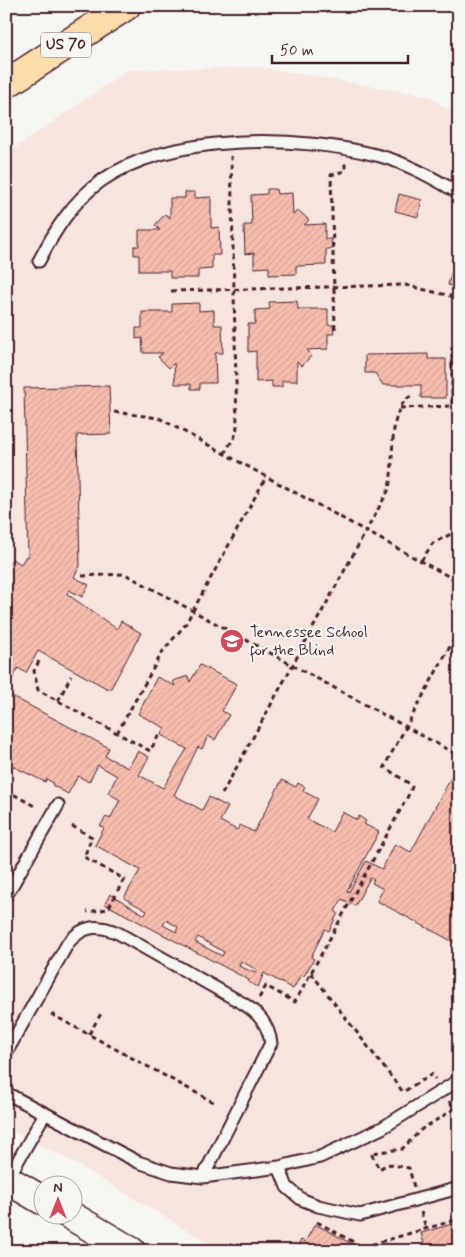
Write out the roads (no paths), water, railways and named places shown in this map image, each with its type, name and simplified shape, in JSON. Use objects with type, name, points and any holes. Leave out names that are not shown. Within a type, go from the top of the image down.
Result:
[{"type":"main road","name":"US 70","points":[[6,84],[126,6]]},
{"type":"main road","points":[[7,1179],[32,1194]]},
{"type":"main road","points":[[82,1222],[131,1251]]},
{"type":"lane","points":[[39,261],[62,220],[85,194],[121,170],[166,153],[231,144],[290,141],[380,156],[403,164],[459,194]]},
{"type":"lane","points":[[6,896],[58,805]]},
{"type":"lane","points":[[6,1053],[68,943],[80,932],[96,926],[118,933],[253,1010],[267,1027],[271,1043],[203,1177]]},
{"type":"lane","points":[[6,1093],[44,1115],[138,1162],[171,1173],[203,1177],[279,1167],[320,1156],[357,1141],[459,1080]]},
{"type":"lane","points":[[7,1179],[44,1115]]},
{"type":"lane","points":[[279,1167],[287,1186],[301,1199],[318,1206],[360,1215],[459,1188]]},
{"type":"place","name":"Tennessee School for the Blind","points":[[232,641]]}]
